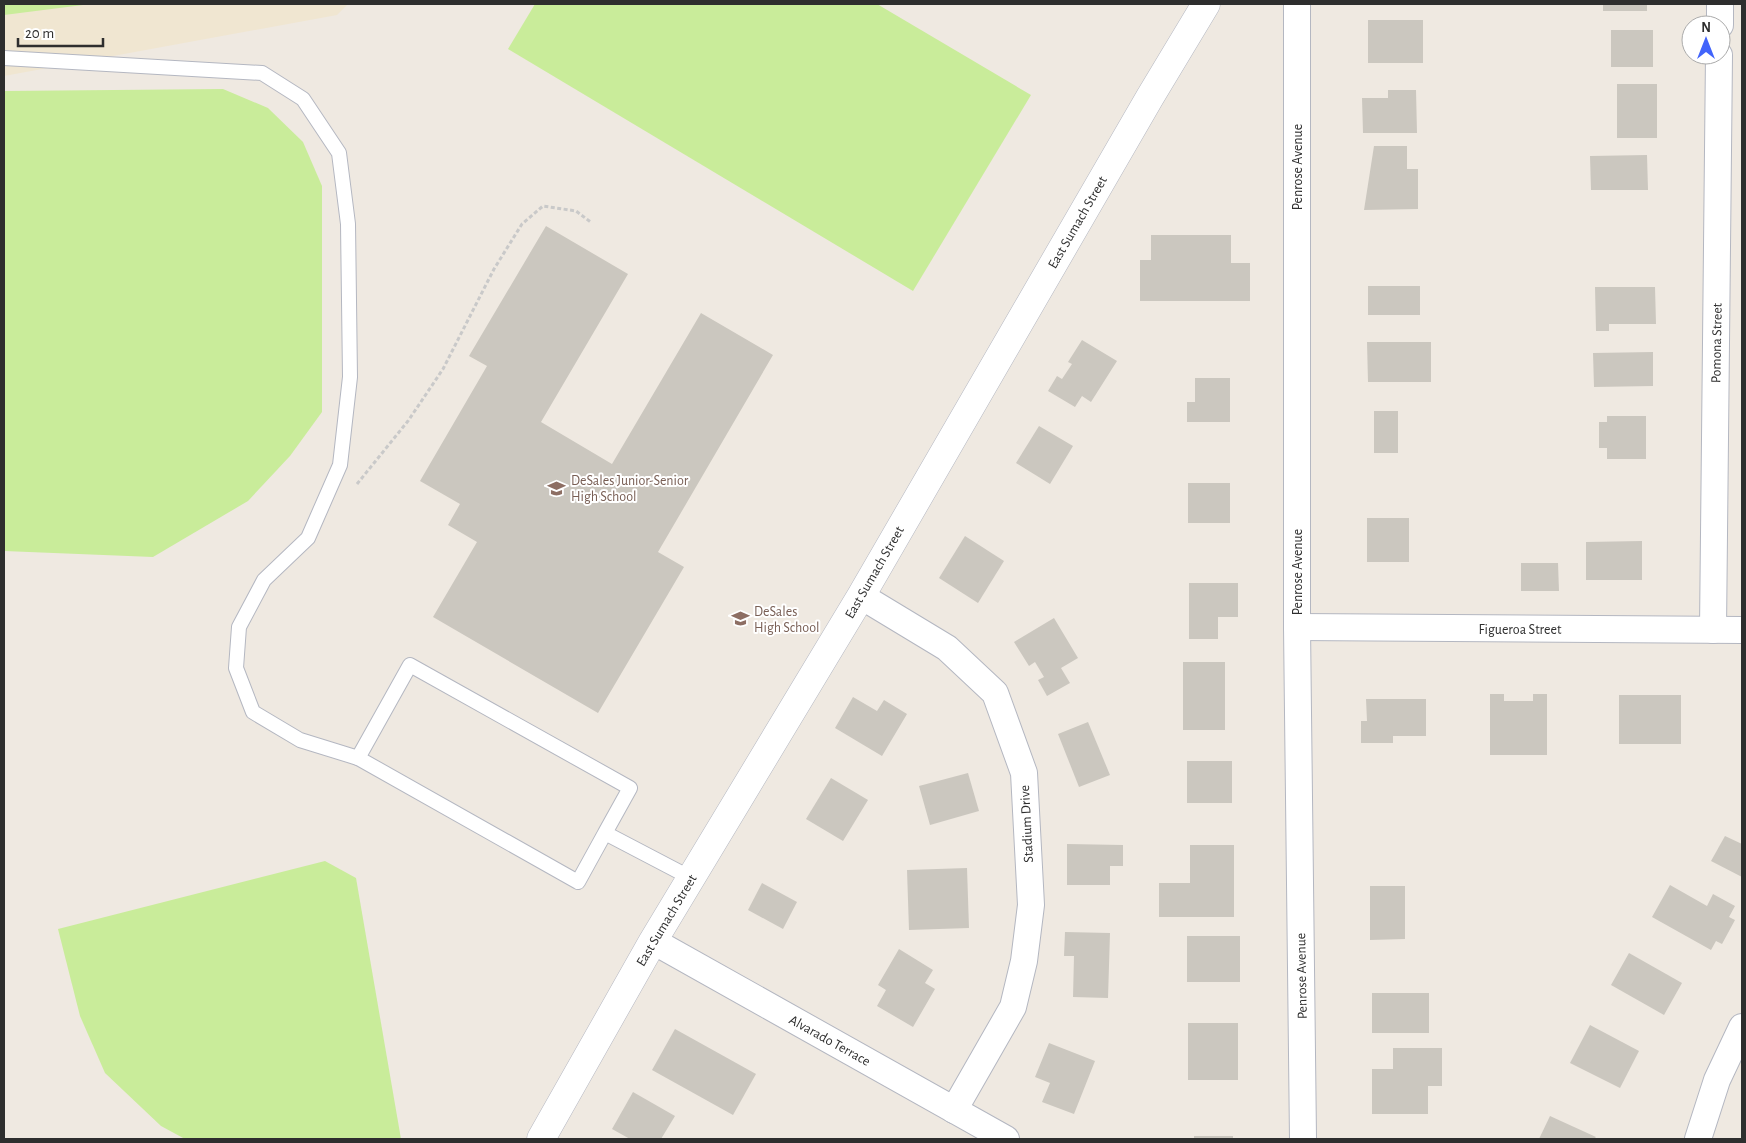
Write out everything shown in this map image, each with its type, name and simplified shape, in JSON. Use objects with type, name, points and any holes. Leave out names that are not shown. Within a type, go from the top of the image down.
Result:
[{"type":"street","name":"East Sumach Street","points":[[541,1139],[653,941],[860,596],[1206,4]]},
{"type":"street","name":"Penrose Avenue","points":[[1296,4],[1297,627],[1303,1139]]},
{"type":"street","name":"Pomona Street","points":[[1714,630],[1720,65]]},
{"type":"street","name":"Stadium Drive","points":[[860,596],[946,648],[995,693],[1024,773],[1030,905],[1024,961],[1013,1006],[954,1110]]},
{"type":"street","name":"Figueroa Street","points":[[1297,627],[1742,630]]},
{"type":"street","name":"Alvarado Terrace","points":[[653,941],[1006,1139]]},
{"type":"street","points":[[1698,1139],[1717,1080],[1742,1027]]},
{"type":"lane","points":[[4,58],[262,73],[303,99],[339,152],[348,224],[350,377],[340,465],[308,538],[264,580],[239,627],[236,668],[253,712],[300,740],[358,758],[578,882],[630,788],[410,665],[358,758]]},
{"type":"lane","points":[[605,833],[691,878]]},
{"type":"path","points":[[352,489],[408,421],[443,369],[494,268],[522,224],[543,206],[576,211],[592,223]]},
{"type":"shaded area","points":[[4,4],[348,4],[337,15],[4,76]]},
{"type":"green space","points":[[4,4],[91,4],[4,15]]},
{"type":"green space","points":[[535,4],[877,4],[1031,95],[913,291],[508,49]]},
{"type":"green space","points":[[223,89],[268,108],[303,142],[322,186],[322,412],[290,456],[248,501],[153,557],[4,551],[4,91]]},
{"type":"green space","points":[[325,861],[356,878],[401,1139],[185,1139],[161,1126],[105,1073],[80,1016],[58,929]]},
{"type":"building","points":[[1603,4],[1647,4],[1647,11],[1603,11]]},
{"type":"building","points":[[1368,20],[1423,20],[1423,63],[1368,63]]},
{"type":"building","points":[[1611,30],[1653,30],[1653,67],[1611,67]]},
{"type":"building","points":[[1617,84],[1657,84],[1657,138],[1617,138]]},
{"type":"building","points":[[1388,90],[1416,90],[1417,133],[1363,133],[1362,98],[1388,98]]},
{"type":"building","points":[[1374,146],[1407,146],[1407,169],[1418,169],[1418,209],[1364,210]]},
{"type":"building","points":[[1647,155],[1648,190],[1591,190],[1590,156]]},
{"type":"building","points":[[546,226],[628,274],[541,422],[612,464],[701,313],[773,355],[658,552],[684,567],[598,713],[433,617],[477,542],[448,525],[460,504],[420,481],[487,366],[469,356]]},
{"type":"building","points":[[1151,235],[1231,235],[1231,263],[1250,263],[1250,301],[1140,301],[1140,260],[1151,260]]},
{"type":"building","points":[[1368,286],[1420,286],[1420,315],[1368,315]]},
{"type":"building","points":[[1595,287],[1655,287],[1656,324],[1609,324],[1609,331],[1596,331]]},
{"type":"building","points":[[1082,340],[1117,361],[1091,402],[1082,396],[1075,407],[1048,391],[1057,376],[1062,379],[1072,364],[1068,362]]},
{"type":"building","points":[[1367,342],[1431,342],[1431,382],[1368,382]]},
{"type":"building","points":[[1653,352],[1653,386],[1594,387],[1593,353]]},
{"type":"building","points":[[1195,378],[1230,378],[1230,422],[1187,422],[1187,402],[1195,402]]},
{"type":"building","points":[[1374,411],[1398,411],[1398,453],[1374,453]]},
{"type":"building","points":[[1607,416],[1646,416],[1646,459],[1607,459],[1607,448],[1599,448],[1599,422],[1607,422]]},
{"type":"building","points":[[1039,426],[1073,446],[1050,484],[1016,463]]},
{"type":"building","points":[[1188,483],[1230,483],[1230,523],[1188,523]]},
{"type":"building","points":[[1367,518],[1409,518],[1409,562],[1367,562]]},
{"type":"building","points":[[965,536],[1004,561],[978,603],[939,578]]},
{"type":"building","points":[[1642,541],[1642,580],[1586,580],[1586,542]]},
{"type":"building","points":[[1521,563],[1558,563],[1559,591],[1521,591]]},
{"type":"building","points":[[1189,583],[1238,583],[1238,617],[1218,617],[1218,639],[1189,639]]},
{"type":"building","points":[[1054,618],[1078,658],[1061,668],[1070,683],[1047,696],[1038,680],[1044,677],[1035,662],[1029,666],[1014,642]]},
{"type":"building","points":[[1183,662],[1225,662],[1225,730],[1183,730]]},
{"type":"building","points":[[1490,694],[1504,694],[1504,701],[1533,701],[1533,694],[1547,694],[1547,755],[1490,755]]},
{"type":"building","points":[[1619,695],[1681,695],[1681,744],[1619,744]]},
{"type":"building","points":[[853,697],[877,711],[884,700],[907,714],[882,756],[835,728]]},
{"type":"building","points":[[1366,699],[1426,699],[1426,736],[1393,736],[1393,743],[1361,743],[1361,721],[1367,721]]},
{"type":"building","points":[[1088,722],[1110,775],[1079,787],[1058,734]]},
{"type":"building","points":[[1187,761],[1232,761],[1232,803],[1187,803]]},
{"type":"building","points":[[968,773],[979,811],[930,825],[919,786]]},
{"type":"building","points":[[831,778],[868,800],[843,841],[806,819]]},
{"type":"building","points":[[1725,836],[1742,844],[1742,877],[1711,861]]},
{"type":"building","points":[[1067,844],[1123,845],[1123,866],[1110,866],[1110,885],[1067,885]]},
{"type":"building","points":[[1190,845],[1234,845],[1234,917],[1159,917],[1159,883],[1190,883]]},
{"type":"building","points":[[967,868],[969,928],[909,930],[907,870]]},
{"type":"building","points":[[762,883],[797,902],[783,929],[748,910]]},
{"type":"building","points":[[1670,885],[1707,906],[1713,894],[1735,906],[1729,917],[1735,920],[1722,944],[1716,941],[1711,950],[1652,917]]},
{"type":"building","points":[[1370,886],[1405,886],[1405,939],[1370,940]]},
{"type":"building","points":[[1065,932],[1110,933],[1108,998],[1073,997],[1074,956],[1064,956]]},
{"type":"building","points":[[1187,936],[1240,936],[1240,982],[1187,982]]},
{"type":"building","points":[[899,949],[933,970],[925,983],[935,989],[913,1027],[877,1006],[886,990],[878,985]]},
{"type":"building","points":[[1629,953],[1682,983],[1664,1015],[1611,985]]},
{"type":"building","points":[[1372,993],[1429,993],[1429,1033],[1372,1033]]},
{"type":"building","points":[[1188,1023],[1238,1023],[1238,1080],[1188,1080]]},
{"type":"building","points":[[1590,1025],[1639,1051],[1620,1088],[1570,1063]]},
{"type":"building","points":[[675,1029],[756,1074],[733,1115],[652,1070]]},
{"type":"building","points":[[1049,1043],[1095,1061],[1074,1114],[1042,1102],[1050,1083],[1035,1077]]},
{"type":"building","points":[[1393,1048],[1442,1048],[1442,1086],[1428,1086],[1428,1114],[1372,1114],[1372,1069],[1393,1069]]},
{"type":"building","points":[[633,1092],[675,1116],[661,1139],[630,1139],[612,1129]]},
{"type":"building","points":[[1550,1116],[1596,1137],[1594,1139],[1539,1139]]},
{"type":"building","points":[[1194,1136],[1233,1136],[1233,1139],[1194,1139]]},
{"type":"place","name":"DeSales Junior-Senior High School","points":[[557,488]]},
{"type":"place","name":"DeSales High School","points":[[740,619]]}]
